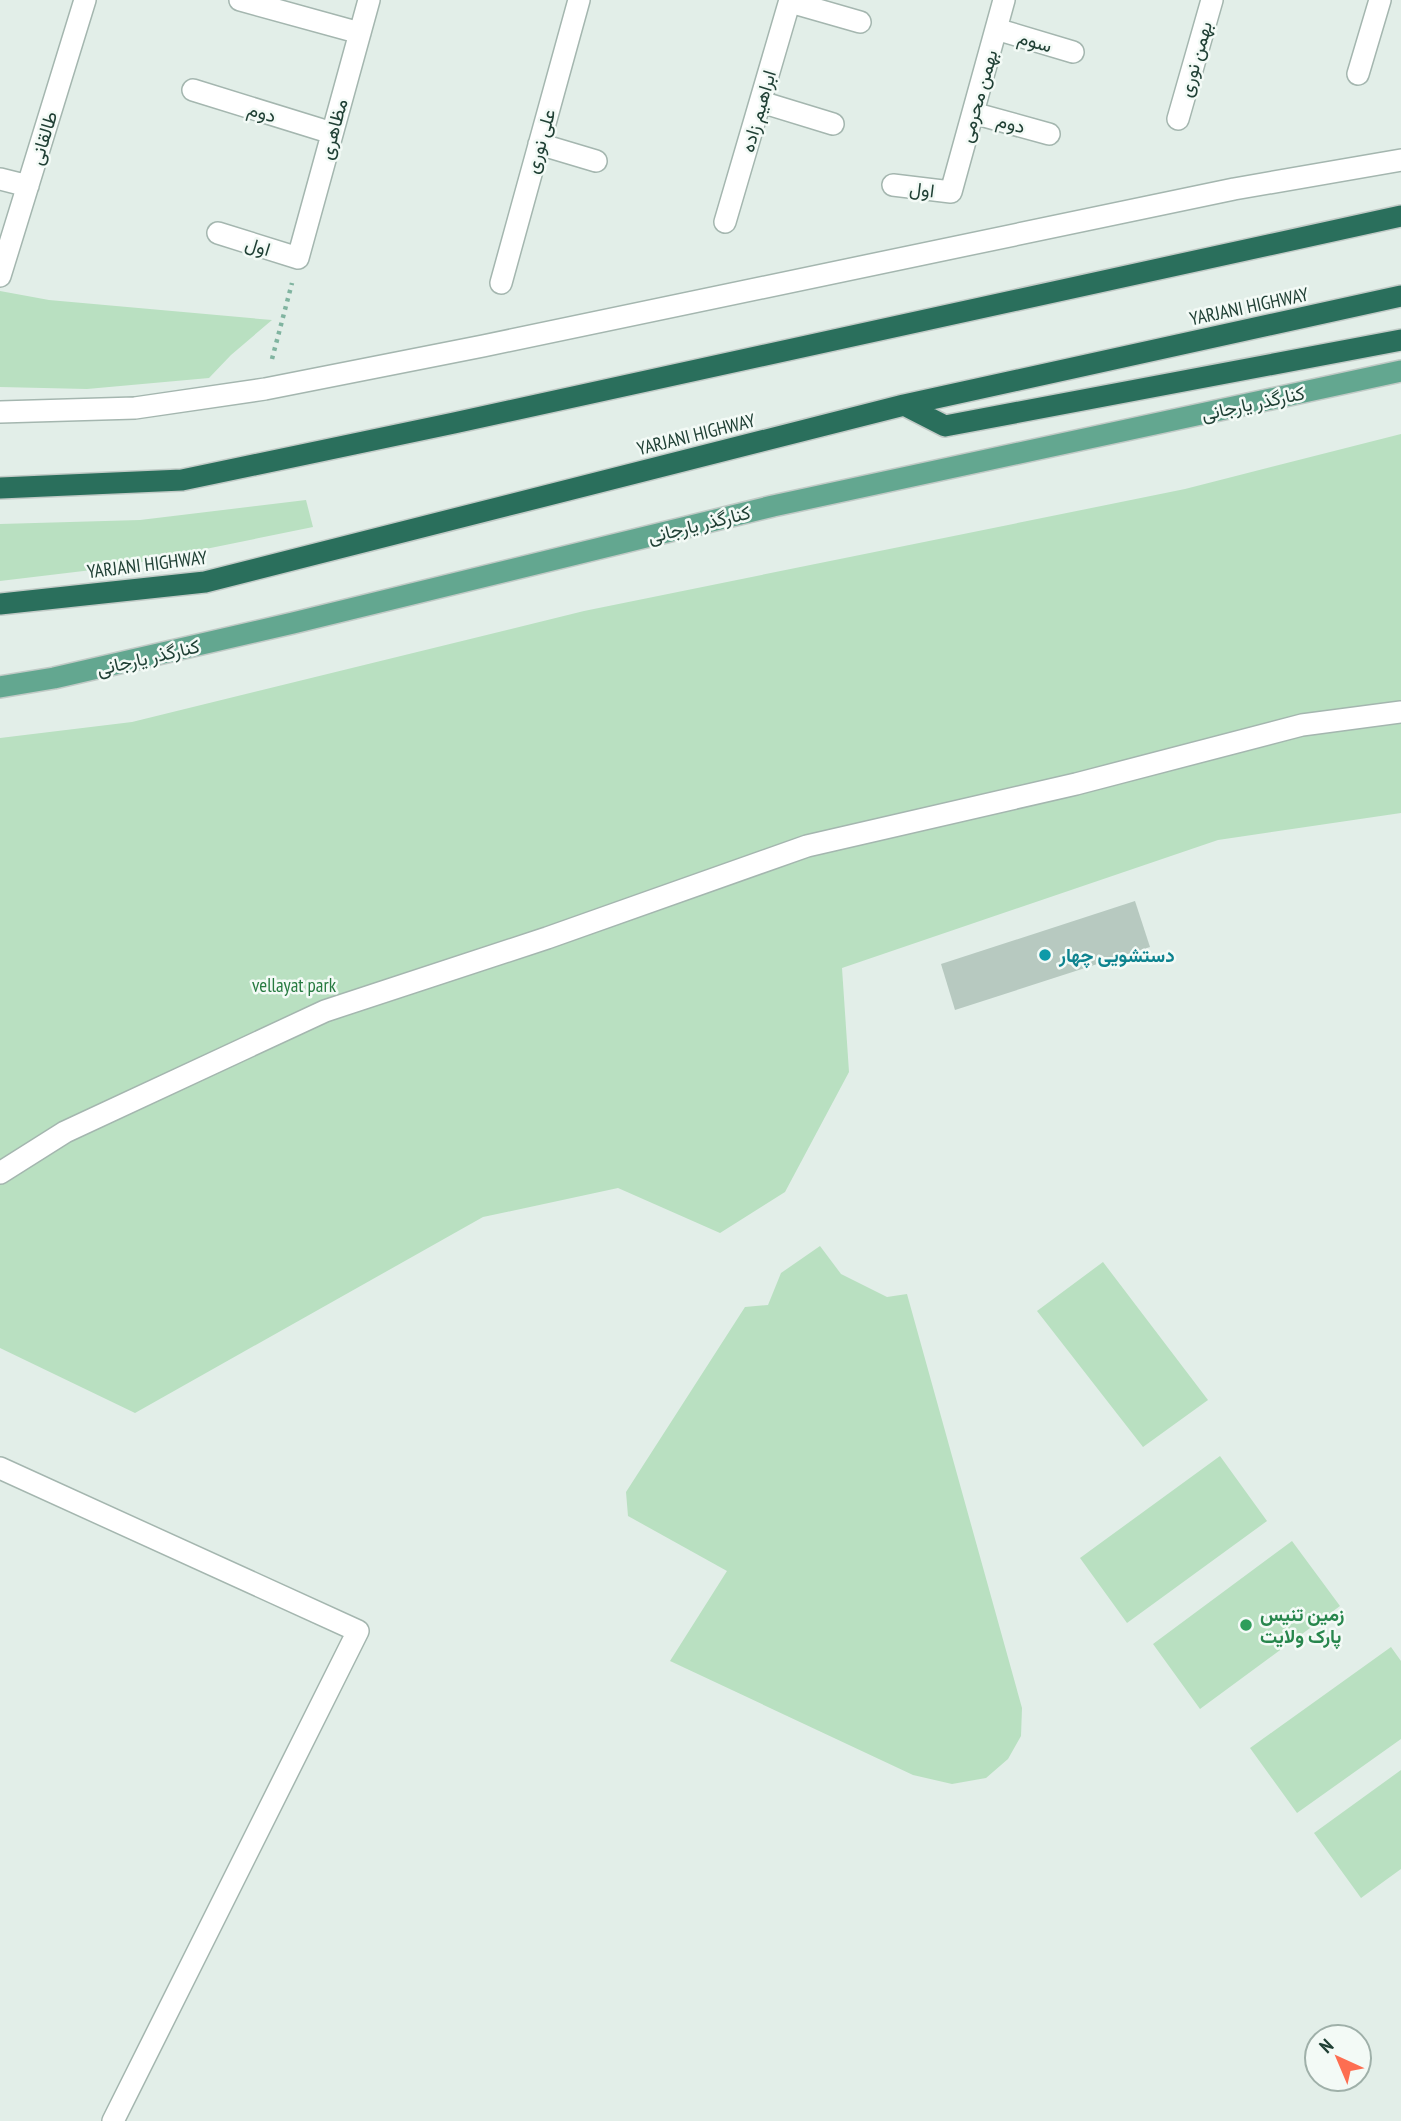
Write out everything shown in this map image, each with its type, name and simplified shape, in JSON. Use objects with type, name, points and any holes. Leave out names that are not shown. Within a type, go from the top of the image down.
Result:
[{"type":"highway","points":[[0,488],[182,480],[1401,216]]},
{"type":"highway","name":"YARJANI HIGHWAY","points":[[0,604],[205,582],[904,405],[1401,296]]},
{"type":"highway","points":[[904,405],[945,426],[1401,340]]},
{"type":"main road","name":"کنارگذر یارجانی","points":[[0,687],[54,678],[279,626],[773,506],[1401,371]]},
{"type":"street","name":"طالقانی","points":[[0,276],[85,0]]},
{"type":"street","points":[[240,0],[360,33]]},
{"type":"street","name":"مظاهری","points":[[298,258],[369,0]]},
{"type":"street","name":"علی نوری","points":[[501,283],[579,0]]},
{"type":"street","name":"بهمن محرمی","points":[[951,192],[1004,0]]},
{"type":"street","name":"بهمن نوری","points":[[1178,119],[1212,0]]},
{"type":"street","points":[[1358,74],[1380,0]]},
{"type":"street","points":[[790,1],[860,22]]},
{"type":"street","name":"ابراهیم زاده","points":[[726,222],[790,1]]},
{"type":"street","name":"سوم","points":[[996,30],[1073,52]]},
{"type":"street","name":"دوم","points":[[192,90],[332,133]]},
{"type":"street","points":[[761,102],[832,124]]},
{"type":"street","name":"دوم","points":[[973,113],[1049,134]]},
{"type":"street","points":[[539,144],[596,161]]},
{"type":"street","points":[[0,412],[135,408],[265,389],[1234,189],[1401,160]]},
{"type":"street","points":[[0,179],[28,187]]},
{"type":"street","name":"اول","points":[[893,185],[951,192]]},
{"type":"street","name":"اول","points":[[218,233],[298,258]]},
{"type":"street","points":[[0,1173],[65,1132],[325,1011],[547,938],[807,846],[1076,784],[1302,725],[1401,712]]},
{"type":"street","points":[[0,1468],[358,1631],[113,2121]]},
{"type":"path","points":[[265,389],[298,258]]},
{"type":"green space","points":[[0,291],[49,300],[272,320],[209,378],[87,389],[0,387]]},
{"type":"green space","name":"vellayat park","points":[[1401,434],[1401,813],[1218,840],[842,968],[849,1072],[785,1192],[720,1233],[618,1188],[483,1217],[135,1413],[0,1348],[0,738],[132,722],[584,611],[1185,489]]},
{"type":"green space","points":[[306,500],[313,527],[117,567],[0,581],[0,524],[140,520]]},
{"type":"green space","points":[[820,1246],[841,1274],[887,1297],[907,1294],[1022,1708],[1021,1736],[1008,1759],[986,1778],[952,1784],[913,1775],[670,1661],[727,1571],[628,1516],[626,1492],[745,1307],[768,1305],[781,1273]]},
{"type":"green space","points":[[1103,1262],[1208,1400],[1143,1447],[1037,1311]]},
{"type":"green space","points":[[1220,1456],[1267,1521],[1127,1623],[1080,1558]]},
{"type":"green space","name":"زمین تنیس پارک ولایت","points":[[1292,1541],[1340,1606],[1200,1709],[1153,1644]]},
{"type":"green space","points":[[1391,1647],[1401,1661],[1401,1739],[1297,1813],[1250,1748]]},
{"type":"green space","points":[[1401,1770],[1401,1869],[1361,1898],[1314,1833]]},
{"type":"building","name":"دستشویی چهار","points":[[1135,901],[1150,947],[955,1010],[941,964]]},
{"type":"place","name":"دستشویی چهار","points":[[1045,955]]},
{"type":"place","name":"زمین تنیس پارک ولایت","points":[[1246,1625]]}]
